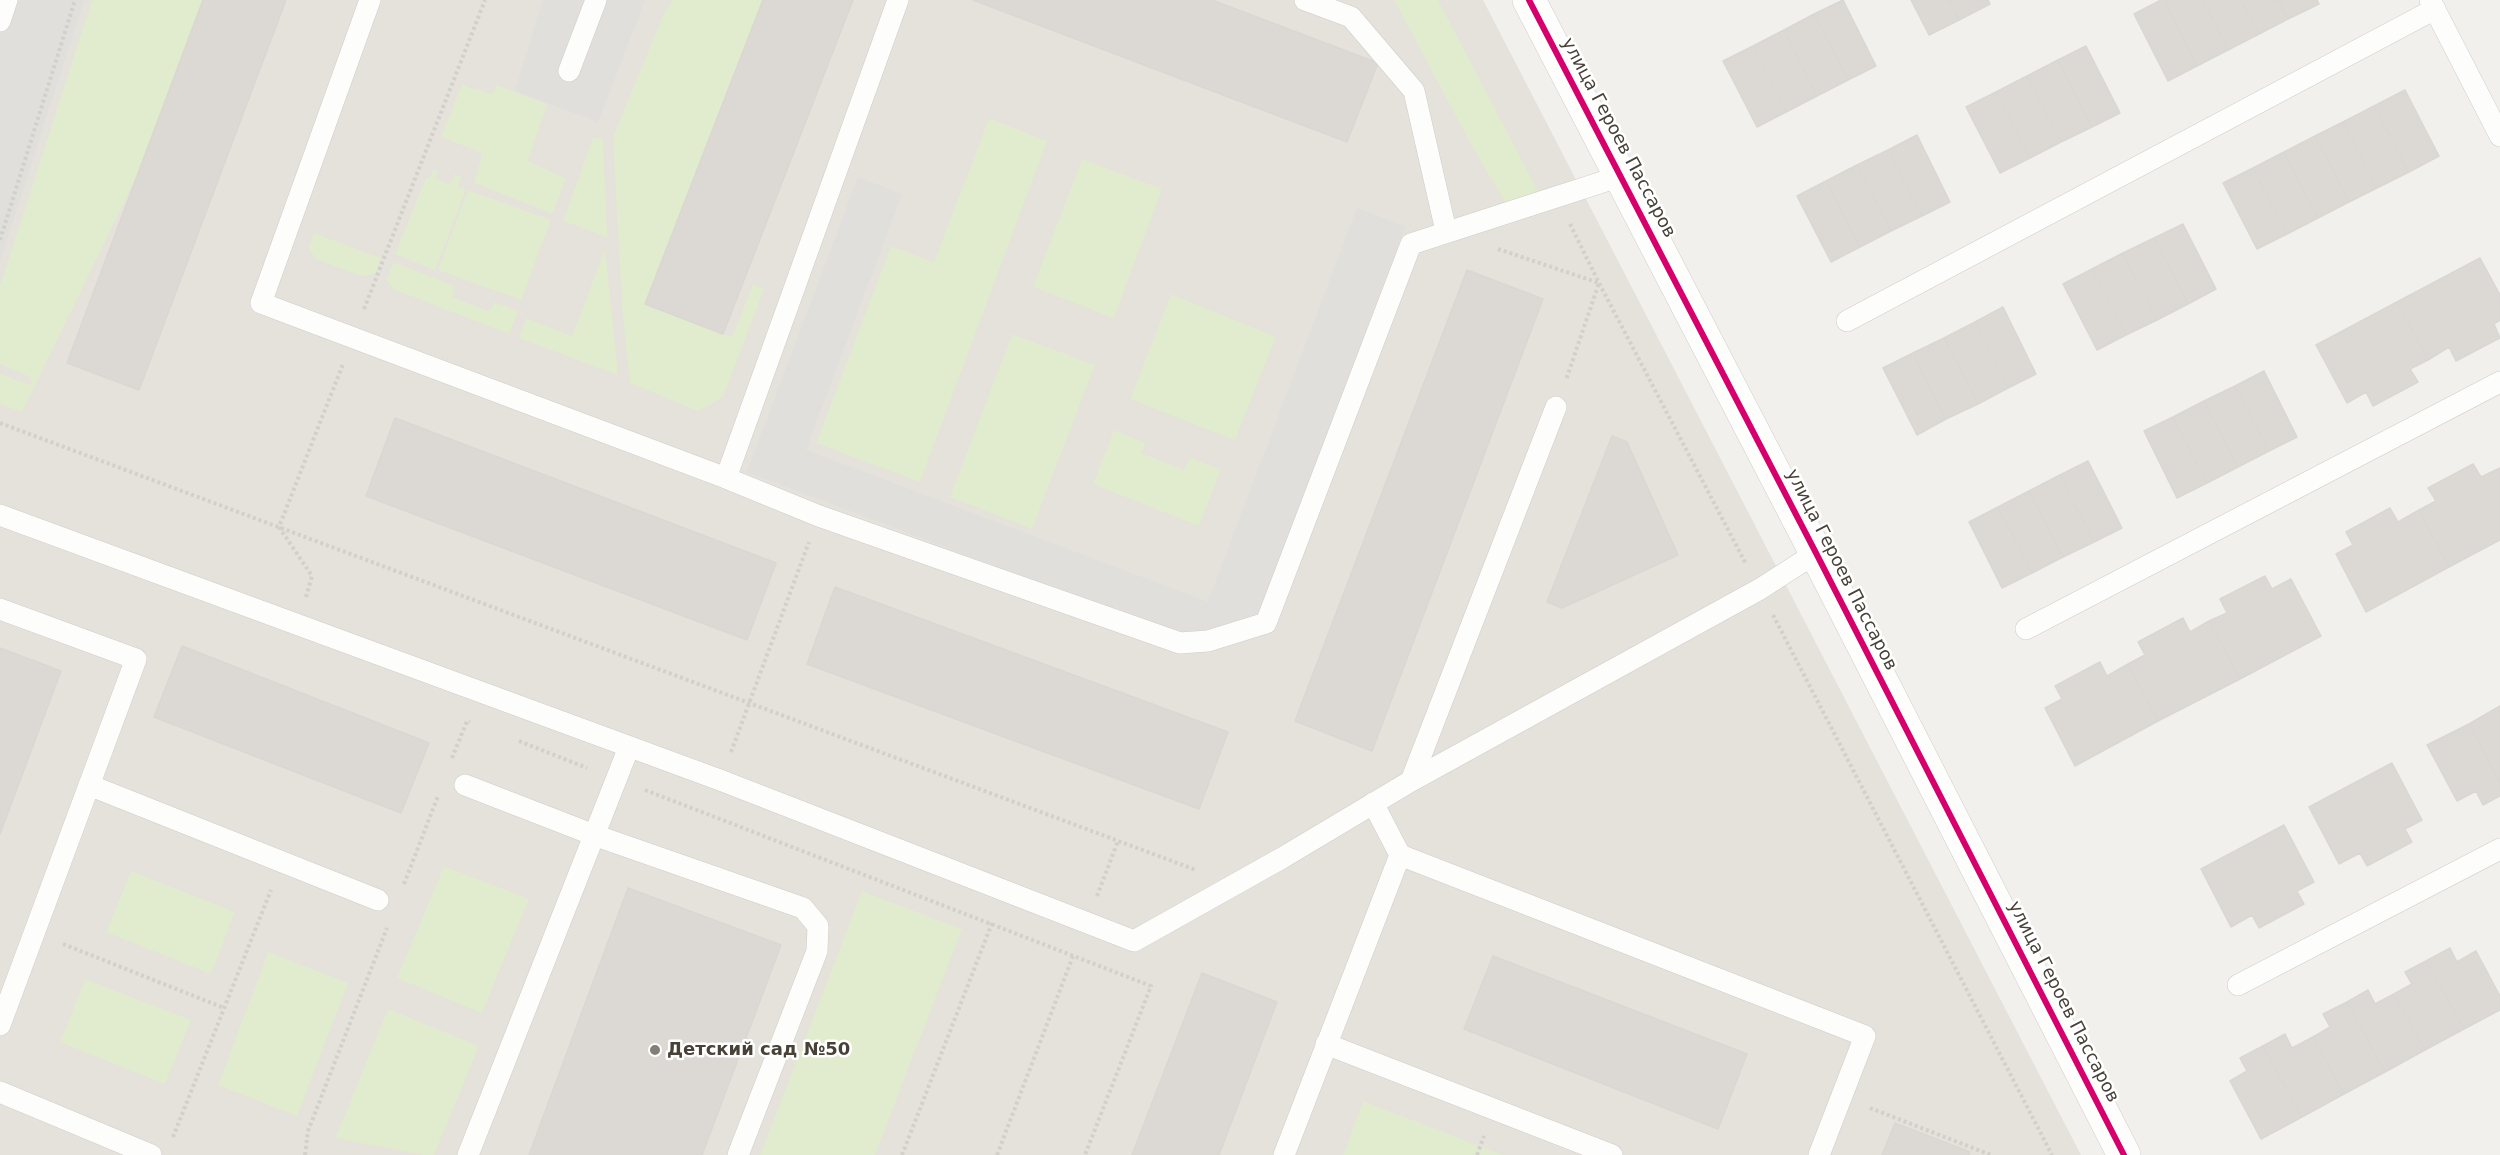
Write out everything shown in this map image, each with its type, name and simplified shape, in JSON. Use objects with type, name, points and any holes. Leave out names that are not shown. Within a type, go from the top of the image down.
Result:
[{"type":"street","name":"улица Героев Пассаров","points":[[1529,0],[1816,553],[2124,1155]]},
{"type":"lane","points":[[0,21],[7,0]]},
{"type":"lane","points":[[370,0],[261,303],[726,478],[819,516],[1180,643],[1208,641],[1266,623],[1411,244],[1621,176]]},
{"type":"lane","points":[[569,71],[596,0]]},
{"type":"lane","points":[[726,478],[898,0]]},
{"type":"lane","points":[[1305,0],[1351,17],[1414,92],[1446,231]]},
{"type":"lane","points":[[1847,321],[2433,4],[2494,108],[2500,136]]},
{"type":"lane","points":[[2026,629],[2500,382]]},
{"type":"lane","points":[[1411,781],[1556,407]]},
{"type":"lane","points":[[0,515],[720,780],[1134,941],[1411,781],[1760,589],[1816,553]]},
{"type":"lane","points":[[0,609],[136,658],[0,1025]]},
{"type":"lane","points":[[468,1155],[629,747]]},
{"type":"lane","points":[[89,785],[378,900]]},
{"type":"lane","points":[[465,785],[594,835],[803,909],[818,926],[817,951],[738,1155]]},
{"type":"lane","points":[[1373,803],[1400,855],[1865,1036],[1819,1155]]},
{"type":"lane","points":[[2238,986],[2500,849]]},
{"type":"lane","points":[[1284,1155],[1400,855]]},
{"type":"lane","points":[[1326,1044],[1612,1155]]},
{"type":"lane","points":[[0,1092],[151,1155]]},
{"type":"path","points":[[0,240],[75,0]]},
{"type":"path","points":[[1557,196],[1599,283],[1760,589],[2052,1155]]},
{"type":"path","points":[[1446,231],[1599,283]]},
{"type":"path","points":[[1556,407],[1599,283]]},
{"type":"path","points":[[0,423],[1235,884]]},
{"type":"path","points":[[707,814],[819,516]]},
{"type":"path","points":[[997,1155],[1118,841]]},
{"type":"path","points":[[170,1144],[283,862]]},
{"type":"path","points":[[902,1155],[1005,890]]},
{"type":"path","points":[[34,933],[225,1008]]},
{"type":"path","points":[[1842,1097],[1991,1155]]},
{"type":"path","points":[[305,1155],[308,1131]]},
{"type":"shaded area","points":[[0,0],[1483,0],[2081,1155],[0,1155]]},
{"type":"shaded area","points":[[0,0],[84,0],[0,261]]},
{"type":"shaded area","points":[[543,0],[645,0],[598,122],[515,91]]},
{"type":"shaded area","points":[[858,177],[902,194],[806,450],[1208,602],[1357,208],[1405,226],[1258,616],[1181,636],[747,472]]},
{"type":"green space","points":[[92,0],[203,0],[137,176],[22,412],[0,404],[0,374],[32,385],[30,377],[0,364],[0,286]]},
{"type":"green space","points":[[673,0],[763,0],[646,304],[732,337],[753,284],[764,289],[723,397],[698,411],[630,383],[622,308],[613,137],[665,10]]},
{"type":"green space","points":[[1394,0],[1438,0],[1538,191],[1505,202],[1469,141]]},
{"type":"green space","points":[[462,84],[474,90],[475,88],[492,94],[497,85],[547,104],[528,161],[566,178],[553,214],[474,183],[482,153],[441,137]]},
{"type":"green space","points":[[989,118],[1047,141],[920,482],[816,443],[891,246],[934,262]]},
{"type":"green space","points":[[593,137],[603,139],[607,237],[563,221]]},
{"type":"green space","points":[[1082,159],[1162,189],[1114,318],[1033,287]]},
{"type":"green space","points":[[433,170],[438,172],[435,178],[450,184],[454,174],[462,177],[458,187],[466,190],[435,270],[395,254],[426,177],[430,178]]},
{"type":"green space","points":[[468,190],[551,220],[521,300],[438,270]]},
{"type":"green space","points":[[314,233],[381,258],[375,274],[361,276],[316,259],[309,246]]},
{"type":"green space","points":[[605,249],[618,375],[519,338],[526,318],[572,336]]},
{"type":"green space","points":[[394,262],[455,286],[452,297],[489,311],[494,302],[518,311],[509,334],[393,289],[386,280]]},
{"type":"green space","points":[[1171,294],[1276,337],[1235,440],[1130,399]]},
{"type":"green space","points":[[1012,334],[1095,365],[1032,529],[950,497]]},
{"type":"green space","points":[[1114,430],[1145,443],[1141,453],[1184,470],[1190,457],[1221,470],[1199,526],[1093,484]]},
{"type":"green space","points":[[444,866],[529,899],[482,1013],[397,978]]},
{"type":"green space","points":[[131,871],[235,912],[211,974],[106,932]]},
{"type":"green space","points":[[862,891],[962,929],[875,1155],[760,1155]]},
{"type":"green space","points":[[268,952],[348,983],[297,1116],[218,1085]]},
{"type":"green space","points":[[85,979],[191,1020],[165,1084],[60,1042]]},
{"type":"green space","points":[[388,1009],[479,1046],[434,1155],[423,1155],[335,1138]]},
{"type":"green space","points":[[1363,1101],[1503,1155],[1343,1155]]},
{"type":"building","points":[[203,0],[286,0],[139,390],[67,363]]},
{"type":"building","points":[[763,0],[853,0],[723,334],[645,304]]},
{"type":"building","points":[[973,0],[1212,0],[1378,63],[1347,142]]},
{"type":"building","points":[[1843,0],[1876,66],[1848,80],[1814,14]]},
{"type":"building","points":[[1911,0],[1949,0],[1959,20],[1929,35]]},
{"type":"building","points":[[1949,0],[1988,0],[1990,4],[1959,20]]},
{"type":"building","points":[[2164,0],[2197,66],[2168,81],[2134,14]]},
{"type":"building","points":[[2164,0],[2203,0],[2228,50],[2197,66]]},
{"type":"building","points":[[2203,0],[2241,0],[2259,34],[2228,50]]},
{"type":"building","points":[[2241,0],[2278,0],[2288,19],[2259,34]]},
{"type":"building","points":[[2278,0],[2317,0],[2319,4],[2288,19]]},
{"type":"building","points":[[1814,14],[1848,80],[1817,96],[1784,30]]},
{"type":"building","points":[[1784,30],[1817,96],[1786,112],[1753,46]]},
{"type":"building","points":[[1753,46],[1786,112],[1757,127],[1723,61]]},
{"type":"building","points":[[2086,46],[2120,113],[2092,127],[2058,60]]},
{"type":"building","points":[[2058,60],[2092,127],[2061,142],[2027,76]]},
{"type":"building","points":[[2027,76],[2061,142],[2030,158],[1996,92]]},
{"type":"building","points":[[2405,90],[2439,156],[2409,172],[2374,106]]},
{"type":"building","points":[[1996,92],[2030,158],[2000,173],[1966,107]]},
{"type":"building","points":[[2374,106],[2409,172],[2377,188],[2343,122]]},
{"type":"building","points":[[2343,122],[2377,188],[2349,202],[2315,136]]},
{"type":"building","points":[[1917,135],[1950,202],[1922,216],[1888,150]]},
{"type":"building","points":[[2315,136],[2349,202],[2318,218],[2284,152]]},
{"type":"building","points":[[1888,150],[1922,216],[1891,231],[1857,165]]},
{"type":"building","points":[[2284,152],[2318,218],[2287,234],[2253,168]]},
{"type":"building","points":[[1857,165],[1891,231],[1860,247],[1826,181]]},
{"type":"building","points":[[2253,168],[2287,234],[2257,249],[2223,183]]},
{"type":"building","points":[[1826,181],[1860,247],[1831,262],[1797,196]]},
{"type":"building","points":[[2183,224],[2216,289],[2188,304],[2154,238]]},
{"type":"building","points":[[2154,238],[2188,304],[2157,320],[2123,253]]},
{"type":"building","points":[[2123,253],[2157,320],[2126,335],[2092,269]]},
{"type":"building","points":[[2480,258],[2500,295],[2500,320],[2494,324],[2500,338],[2456,361],[2449,347],[2428,360],[2397,302]]},
{"type":"building","points":[[2092,269],[2126,335],[2097,350],[2063,284]]},
{"type":"building","points":[[1467,270],[1543,299],[1372,751],[1295,721]]},
{"type":"building","points":[[2397,302],[2428,360],[2410,369],[2418,382],[2373,406],[2366,392],[2347,403],[2316,345]]},
{"type":"building","points":[[2003,307],[2036,374],[2008,388],[1975,322]]},
{"type":"building","points":[[1975,322],[2008,388],[1978,404],[1944,338]]},
{"type":"building","points":[[1944,338],[1978,404],[1946,419],[1913,353]]},
{"type":"building","points":[[1913,353],[1946,419],[1917,435],[1883,368]]},
{"type":"building","points":[[2264,371],[2297,437],[2269,451],[2235,386]]},
{"type":"building","points":[[2235,386],[2269,451],[2238,467],[2204,401]]},
{"type":"building","points":[[2204,401],[2238,467],[2207,483],[2173,417]]},
{"type":"building","points":[[2173,417],[2207,483],[2177,498],[2144,431]]},
{"type":"building","points":[[395,418],[776,563],[747,640],[366,496]]},
{"type":"building","points":[[1612,436],[1627,442],[1678,555],[1562,608],[1547,602]]},
{"type":"building","points":[[2088,461],[2122,528],[2094,542],[2060,475]]},
{"type":"building","points":[[2473,464],[2481,477],[2500,468],[2500,540],[2449,567],[2419,510],[2436,501],[2428,488]]},
{"type":"building","points":[[2060,475],[2094,542],[2063,557],[2029,491]]},
{"type":"building","points":[[2029,491],[2063,557],[2032,573],[1998,507]]},
{"type":"building","points":[[1998,507],[2032,573],[2002,588],[1969,522]]},
{"type":"building","points":[[2390,508],[2398,522],[2419,510],[2449,567],[2366,612],[2336,554],[2353,545],[2346,532]]},
{"type":"building","points":[[2265,576],[2272,589],[2291,579],[2321,636],[2240,679],[2209,621],[2227,613],[2220,599]]},
{"type":"building","points":[[835,587],[1228,732],[1199,809],[807,664]]},
{"type":"building","points":[[2183,618],[2190,632],[2209,621],[2240,679],[2158,721],[2128,664],[2145,655],[2138,642]]},
{"type":"building","points":[[182,646],[429,743],[401,813],[154,717]]},
{"type":"building","points":[[0,648],[61,671],[0,834]]},
{"type":"building","points":[[2100,662],[2107,676],[2128,664],[2158,721],[2075,766],[2045,708],[2062,699],[2055,686]]},
{"type":"building","points":[[2500,706],[2500,782],[2469,724]]},
{"type":"building","points":[[2469,724],[2500,782],[2500,796],[2483,805],[2476,791],[2457,801],[2427,745]]},
{"type":"building","points":[[2392,763],[2422,820],[2405,829],[2412,842],[2367,866],[2360,853],[2339,864],[2309,807]]},
{"type":"building","points":[[2284,825],[2314,882],[2297,891],[2304,904],[2259,928],[2252,915],[2231,927],[2201,869]]},
{"type":"building","name":"Детский сад №50","points":[[628,888],[781,945],[702,1155],[529,1155]]},
{"type":"building","points":[[2450,948],[2457,962],[2476,951],[2500,996],[2500,1010],[2464,1029],[2426,961]]},
{"type":"building","points":[[1493,956],[1747,1054],[1718,1129],[1464,1029]]},
{"type":"building","points":[[2426,961],[2464,1029],[2425,1050],[2394,994],[2412,984],[2405,972]]},
{"type":"building","points":[[1202,973],[1277,1002],[1219,1155],[1132,1155]]},
{"type":"building","points":[[2368,990],[2375,1004],[2394,994],[2425,1050],[2385,1072],[2347,1002]]},
{"type":"building","points":[[2347,1002],[2385,1072],[2344,1094],[2313,1037],[2330,1027],[2323,1014]]},
{"type":"building","points":[[2285,1034],[2292,1048],[2313,1037],[2344,1094],[2302,1117],[2263,1046]]},
{"type":"building","points":[[2263,1046],[2302,1117],[2261,1139],[2230,1081],[2247,1071],[2240,1058]]},
{"type":"building","points":[[1895,1123],[1970,1152],[1969,1155],[1882,1155]]},
{"type":"cycle path","points":[[1529,0],[1816,553],[2124,1155]]},
{"type":"place","name":"Детский сад №50","points":[[655,1050]]}]
